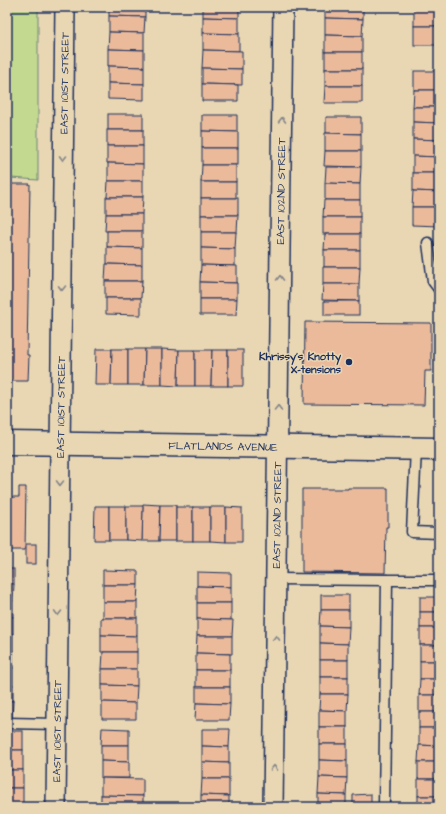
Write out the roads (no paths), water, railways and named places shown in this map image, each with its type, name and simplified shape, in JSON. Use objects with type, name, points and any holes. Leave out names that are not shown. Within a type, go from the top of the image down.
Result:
[{"type":"main road","name":"FLATLANDS AVENUE","points":[[7,443],[439,449]]},
{"type":"street","name":"EAST 101ST STREET","points":[[56,807],[65,7]]},
{"type":"street","name":"EAST 102ND STREET","points":[[273,807],[283,7]]},
{"type":"lane","points":[[428,244],[433,281],[439,289]]},
{"type":"lane","points":[[416,449],[412,532],[439,533]]},
{"type":"lane","points":[[276,579],[439,580]]},
{"type":"lane","points":[[384,807],[387,580]]},
{"type":"lane","points":[[7,723],[57,724]]},
{"type":"place","name":"Khrissy’s Knotty X-tensions","points":[[349,362]]}]
